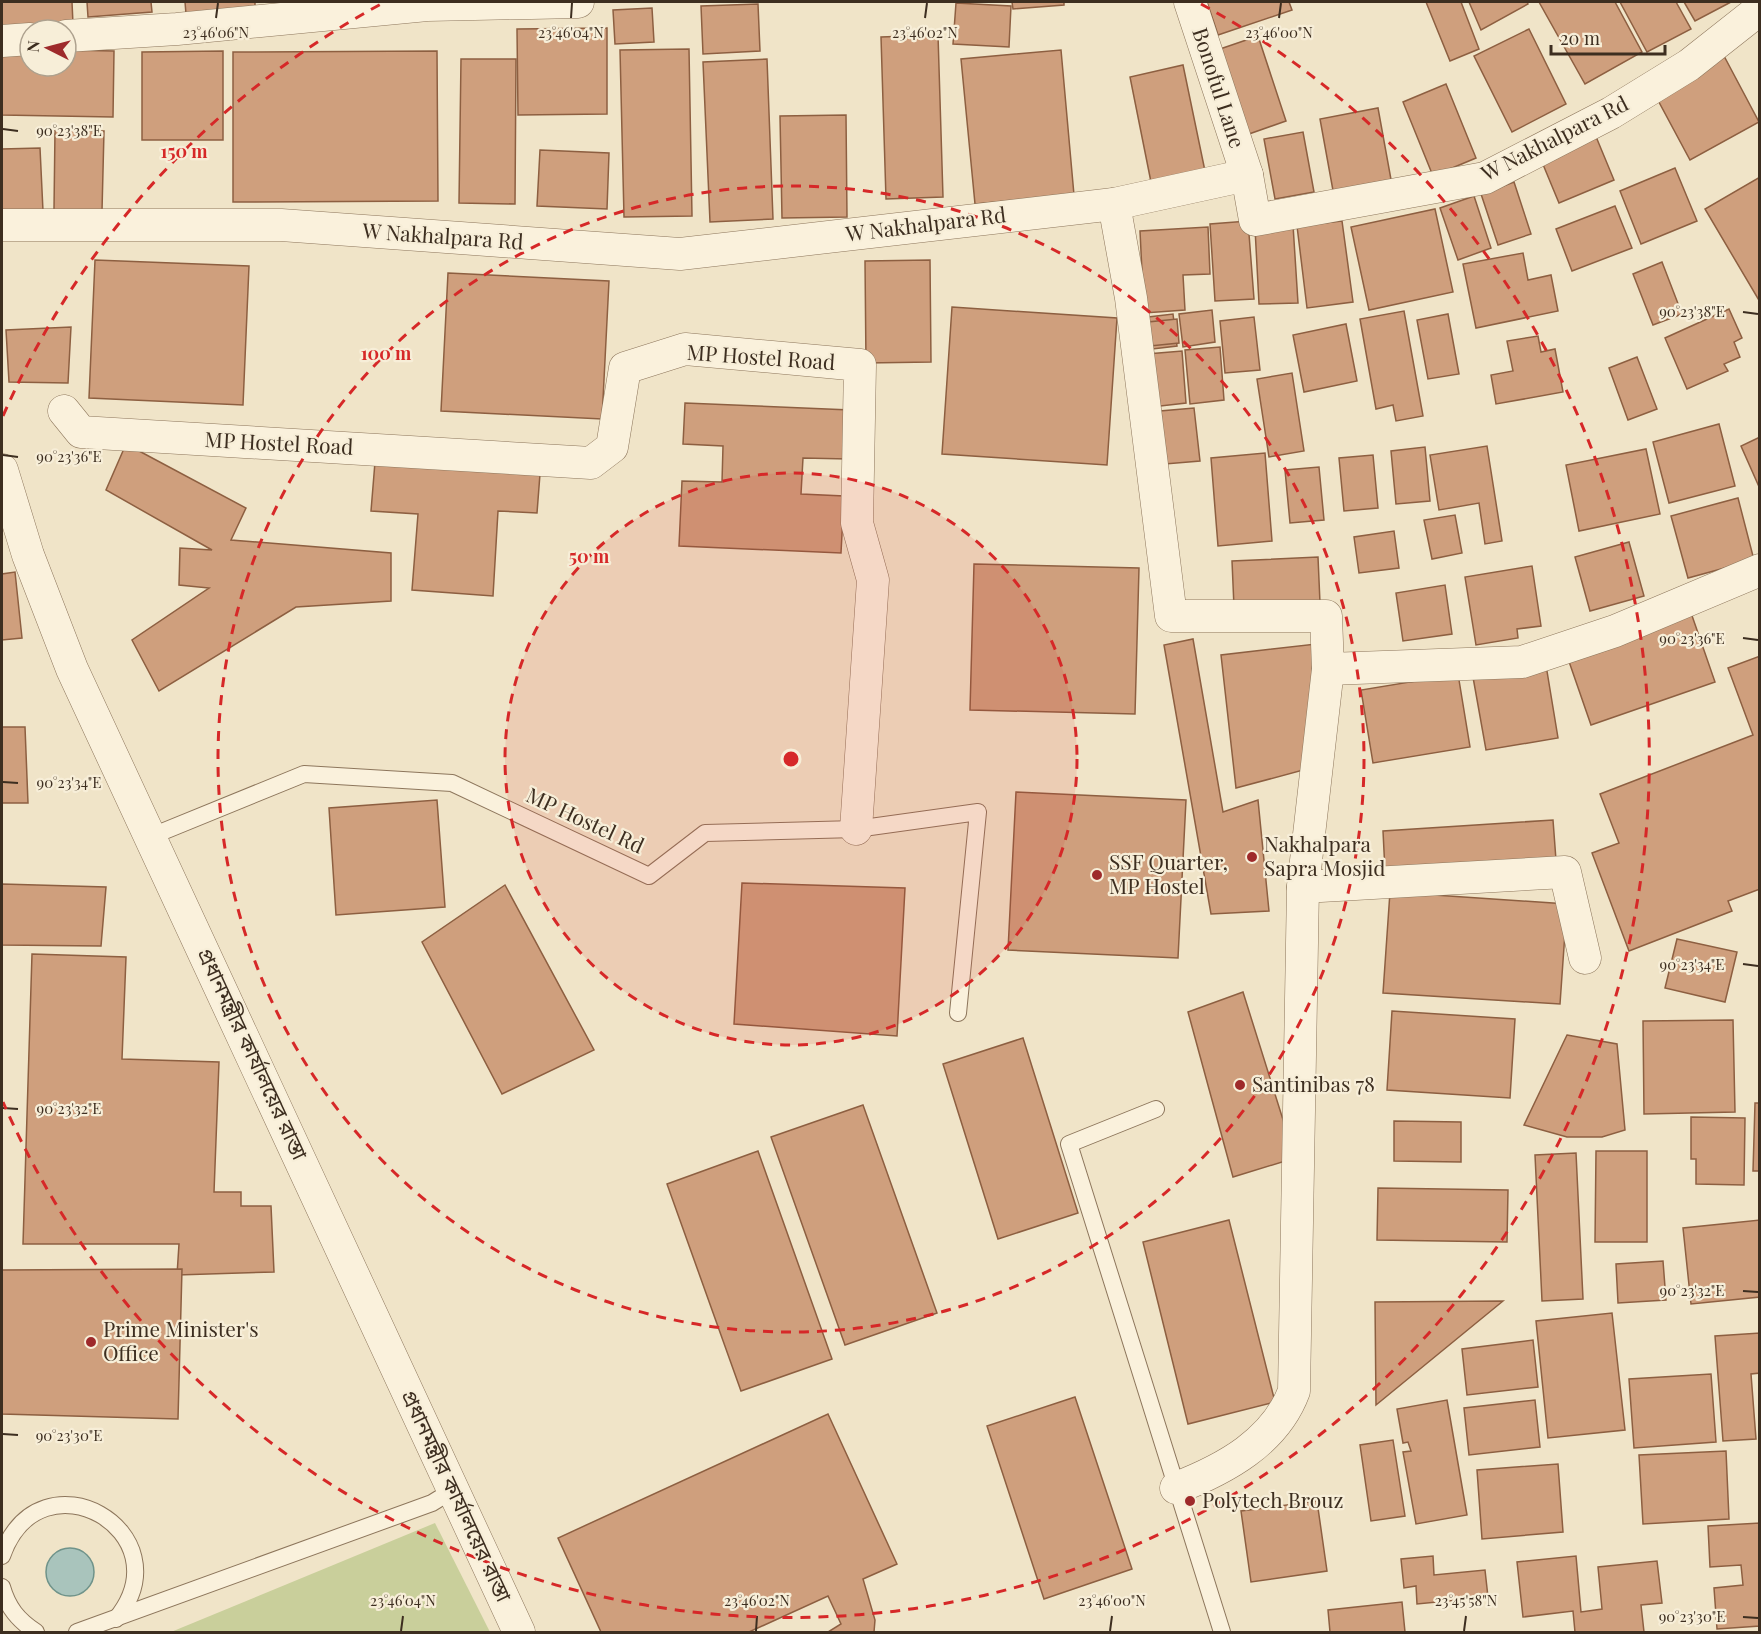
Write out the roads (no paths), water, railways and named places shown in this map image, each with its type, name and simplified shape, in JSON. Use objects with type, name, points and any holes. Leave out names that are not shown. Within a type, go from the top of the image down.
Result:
[{"type":"street","points":[[78,35],[177,29],[427,5],[578,2]]},
{"type":"street","name":"Bonoful Lane","points":[[1190,2],[1247,175]]},
{"type":"street","name":"W Nakhalpara Rd","points":[[2,225],[281,225],[680,254],[1114,204],[1247,175],[1255,220],[1485,178],[1611,113],[1689,64],[1760,9]]},
{"type":"street","points":[[2,40],[18,39]]},
{"type":"street","points":[[1114,204],[1131,298],[1171,616],[1326,616],[1328,669],[1303,887],[1294,1391],[1278,1421],[1240,1457],[1176,1488]]},
{"type":"street","name":"MP Hostel Road","points":[[64,411],[81,432],[591,463],[612,447],[625,368],[685,349],[860,365],[857,523],[873,580],[856,829]]},
{"type":"street","name":"প্রধানমন্ত্রীর কার্যালয়ের রাস্তা","points":[[2,470],[28,555],[72,669],[152,836],[519,1632]]},
{"type":"street","points":[[1328,669],[1522,662],[1615,632],[1760,570]]},
{"type":"street","points":[[1303,887],[1565,872],[1586,958]]},
{"type":"lane","name":"MP Hostel Rd","points":[[152,836],[304,774],[452,783],[649,876],[705,833],[856,829],[978,812],[958,1013]]},
{"type":"lane","points":[[1156,1109],[1069,1144],[1222,1632]]},
{"type":"lane","points":[[77,1632],[432,1503],[453,1490]]},
{"type":"lane","points":[[2,1556],[8,1538],[22,1521],[41,1509],[62,1504],[85,1506],[106,1515],[122,1532],[133,1552],[135,1575],[130,1598],[117,1618],[98,1632]]},
{"type":"lane","points":[[2,1587],[8,1611],[36,1632]]},
{"type":"lane","points":[[8,1611],[45,1632]]},
{"type":"water","points":[[70,1548],[87,1555],[94,1572],[87,1589],[70,1596],[53,1589],[46,1572],[53,1555]]},
{"type":"place","name":"Nakhalpara Sapra Mosjid","points":[[1252,857]]},
{"type":"place","name":"SSF Quarter, MP Hostel","points":[[1097,875]]},
{"type":"place","name":"Santinibas 78","points":[[1240,1085]]},
{"type":"place","name":"Prime Minister's Office","points":[[91,1342]]},
{"type":"place","name":"Polytech Brouz","points":[[1190,1501]]}]
